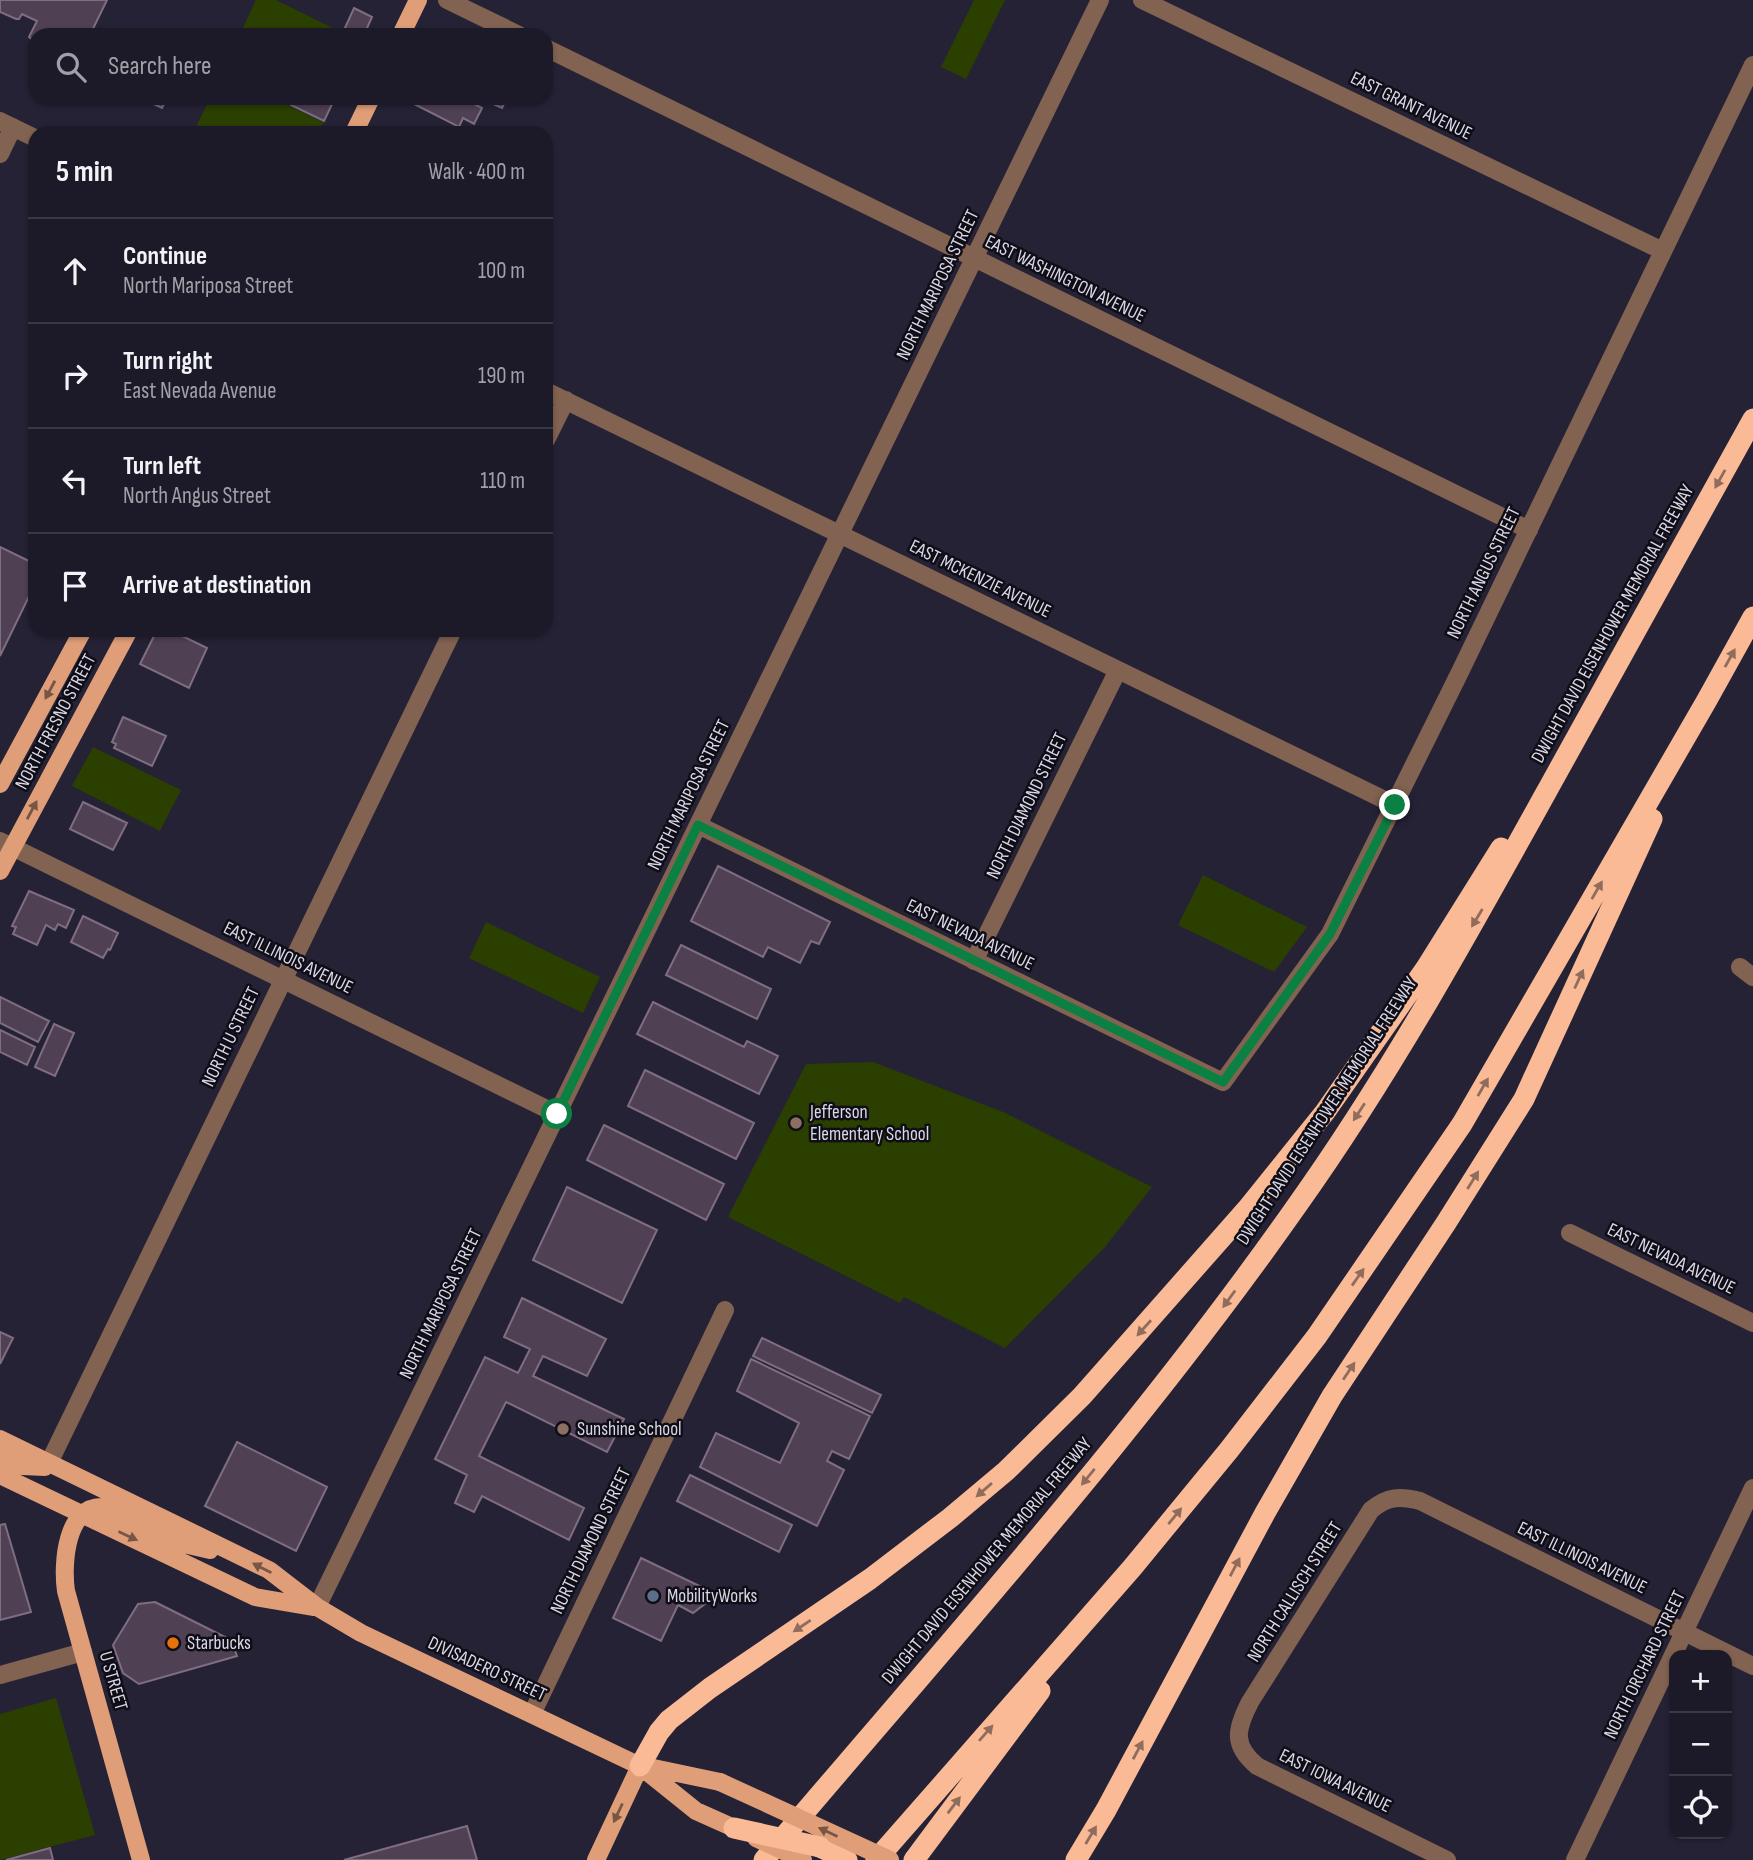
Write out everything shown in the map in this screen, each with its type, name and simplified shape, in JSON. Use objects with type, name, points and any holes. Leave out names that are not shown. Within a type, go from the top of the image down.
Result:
[{"type":"highway","name":"DWIGHT DAVID EISENHOWER MEMORIAL FREEWAY","points":[[764,1860],[1063,1508],[1214,1320],[1301,1201],[1392,1062],[1486,901],[1753,419]]},
{"type":"highway","points":[[876,1860],[1132,1569],[1317,1336],[1454,1135],[1753,617]]},
{"type":"highway","points":[[640,1766],[669,1720],[710,1688],[870,1579],[1006,1471],[1082,1396],[1151,1321],[1247,1209],[1325,1112],[1387,1024],[1426,968],[1640,622]]},
{"type":"highway","points":[[1076,1860],[1106,1811],[1265,1513],[1332,1396],[1524,1099],[1707,700]]},
{"type":"highway","points":[[914,1860],[1132,1569]]},
{"type":"highway","points":[[734,1828],[820,1847],[847,1860]]},
{"type":"main road","points":[[404,28],[418,0]]},
{"type":"main road","points":[[357,126],[368,105]]},
{"type":"main road","name":"NORTH FRESNO STREET","points":[[0,784],[79,637]]},
{"type":"main road","name":"NORTH FRESNO STREET","points":[[0,871],[6,844],[125,637]]},
{"type":"main road","name":"DIVISADERO STREET","points":[[0,1439],[268,1570],[317,1608],[361,1633],[640,1766],[696,1811],[803,1860]]},
{"type":"main road","points":[[0,1457],[23,1466],[44,1467],[49,1463]]},
{"type":"main road","name":"DIVISADERO STREET","points":[[0,1475],[255,1597],[317,1608]]},
{"type":"main road","points":[[82,1514],[95,1507],[104,1507],[171,1541],[234,1555]]},
{"type":"main road","name":"U STREET","points":[[82,1514],[65,1552],[63,1571],[66,1591],[141,1860]]},
{"type":"main road","points":[[596,1860],[640,1766]]},
{"type":"main road","name":"DIVISADERO STREET","points":[[640,1766],[720,1782],[890,1860]]},
{"type":"street","points":[[447,0],[505,28]]},
{"type":"street","name":"NORTH MARIPOSA STREET","points":[[317,1608],[1100,0]]},
{"type":"street","name":"EAST GRANT AVENUE","points":[[1142,0],[1663,251]]},
{"type":"street","name":"EAST WASHINGTON AVENUE","points":[[553,51],[1528,530]]},
{"type":"street","name":"NORTH ANGUS STREET","points":[[1223,1082],[1330,934],[1753,65]]},
{"type":"street","points":[[0,154],[7,124],[28,134]]},
{"type":"street","name":"EAST MCKENZIE AVENUE","points":[[553,394],[1395,805]]},
{"type":"street","points":[[553,426],[566,400]]},
{"type":"street","name":"NORTH U STREET","points":[[49,1463],[450,637]]},
{"type":"street","name":"NORTH DIAMOND STREET","points":[[974,961],[1118,670]]},
{"type":"street","name":"EAST NEVADA AVENUE","points":[[698,825],[1223,1082]]},
{"type":"street","name":"EAST ILLINOIS AVENUE","points":[[6,844],[557,1114]]},
{"type":"street","name":"EAST NEVADA AVENUE","points":[[1570,1233],[1753,1323]]},
{"type":"street","name":"NORTH DIAMOND STREET","points":[[532,1714],[725,1310]]},
{"type":"street","name":"NORTH ORCHARD STREET","points":[[1575,1860],[1753,1488]]},
{"type":"street","name":"EAST ILLINOIS AVENUE","points":[[1390,1497],[1406,1497],[1420,1501],[1753,1666]]},
{"type":"street","name":"NORTH CALLISCH STREET","points":[[1243,1716],[1371,1510],[1390,1497]]},
{"type":"street","points":[[0,1675],[83,1652]]},
{"type":"street","name":"EAST IOWA AVENUE","points":[[1243,1716],[1239,1741],[1244,1755],[1257,1766],[1447,1860]]},
{"type":"green space","points":[[256,0],[276,0],[333,28],[243,28]]},
{"type":"green space","points":[[974,0],[1005,0],[966,79],[941,67]]},
{"type":"green space","points":[[207,105],[288,105],[325,123],[320,126],[196,126]]},
{"type":"green space","points":[[93,747],[181,790],[160,831],[72,786]]},
{"type":"green space","points":[[1203,875],[1307,927],[1274,972],[1178,925]]},
{"type":"green space","points":[[486,922],[600,977],[583,1013],[469,958]]},
{"type":"green space","points":[[873,1062],[1003,1112],[1152,1187],[1105,1247],[1005,1348],[904,1297],[900,1303],[728,1217],[806,1064]]},
{"type":"green space","points":[[56,1698],[95,1835],[0,1860],[0,1714]]},
{"type":"building","points":[[0,0],[107,0],[93,28],[34,28],[37,21],[22,14],[16,19],[0,12]]},
{"type":"building","points":[[354,8],[372,17],[367,28],[345,28]]},
{"type":"building","points":[[291,105],[332,105],[324,121]]},
{"type":"building","points":[[416,105],[476,105],[482,108],[474,124],[463,118],[457,126]]},
{"type":"building","points":[[0,547],[28,561],[28,598],[0,656]]},
{"type":"building","points":[[154,637],[184,637],[207,648],[189,688],[140,664]]},
{"type":"building","points":[[123,717],[166,736],[152,766],[114,748],[116,744],[112,742]]},
{"type":"building","points":[[83,802],[127,823],[113,850],[70,829]]},
{"type":"building","points":[[718,866],[830,922],[819,944],[811,941],[800,963],[768,947],[763,957],[691,921]]},
{"type":"building","points":[[29,891],[74,910],[66,928],[58,924],[55,930],[46,925],[37,945],[13,934],[16,927],[12,926]]},
{"type":"building","points":[[83,916],[118,933],[103,958],[71,942]]},
{"type":"building","points":[[681,945],[771,989],[757,1019],[666,975]]},
{"type":"building","points":[[0,997],[49,1021],[38,1042],[0,1023]]},
{"type":"building","points":[[653,1002],[744,1047],[747,1041],[778,1056],[759,1094],[637,1034]]},
{"type":"building","points":[[54,1024],[74,1033],[55,1076],[35,1067]]},
{"type":"building","points":[[0,1030],[35,1047],[27,1065],[0,1052]]},
{"type":"building","points":[[645,1070],[754,1123],[736,1159],[628,1106]]},
{"type":"building","points":[[604,1125],[724,1184],[706,1220],[587,1160]]},
{"type":"building","points":[[567,1187],[657,1230],[622,1303],[533,1260]]},
{"type":"building","points":[[522,1298],[606,1339],[587,1376],[543,1356],[533,1376],[624,1419],[607,1452],[506,1402],[479,1456],[584,1508],[569,1540],[482,1496],[474,1512],[455,1503],[467,1475],[435,1459],[485,1357],[518,1373],[530,1349],[504,1337]]},
{"type":"building","points":[[0,1332],[13,1338],[0,1364]]},
{"type":"building","points":[[762,1338],[881,1395],[872,1413],[753,1356]]},
{"type":"building","points":[[751,1359],[870,1416],[849,1459],[832,1451],[827,1461],[844,1470],[817,1526],[700,1467],[716,1433],[780,1463],[799,1423],[737,1391]]},
{"type":"building","points":[[237,1442],[327,1487],[296,1551],[205,1506]]},
{"type":"building","points":[[690,1475],[792,1525],[779,1552],[677,1501]]},
{"type":"building","points":[[5,1524],[31,1612],[0,1620],[0,1525]]},
{"type":"building","points":[[641,1558],[712,1592],[706,1603],[693,1613],[678,1605],[661,1641],[613,1618]]},
{"type":"building","name":"Starbucks","points":[[155,1602],[231,1640],[237,1656],[139,1684],[123,1673],[113,1645],[138,1604]]},
{"type":"building","points":[[467,1826],[477,1860],[344,1860]]},
{"type":"building","points":[[50,1848],[53,1860],[6,1860]]},
{"type":"place","name":"Jefferson Elementary School","points":[[796,1123]]},
{"type":"place","name":"Sunshine School","points":[[563,1429]]},
{"type":"place","name":"MobilityWorks","points":[[653,1596]]},
{"type":"place","name":"Starbucks","points":[[173,1643]]},
{"type":"route","points":[[557,1114],[698,825],[1223,1082],[1330,934],[1395,805]]}]
